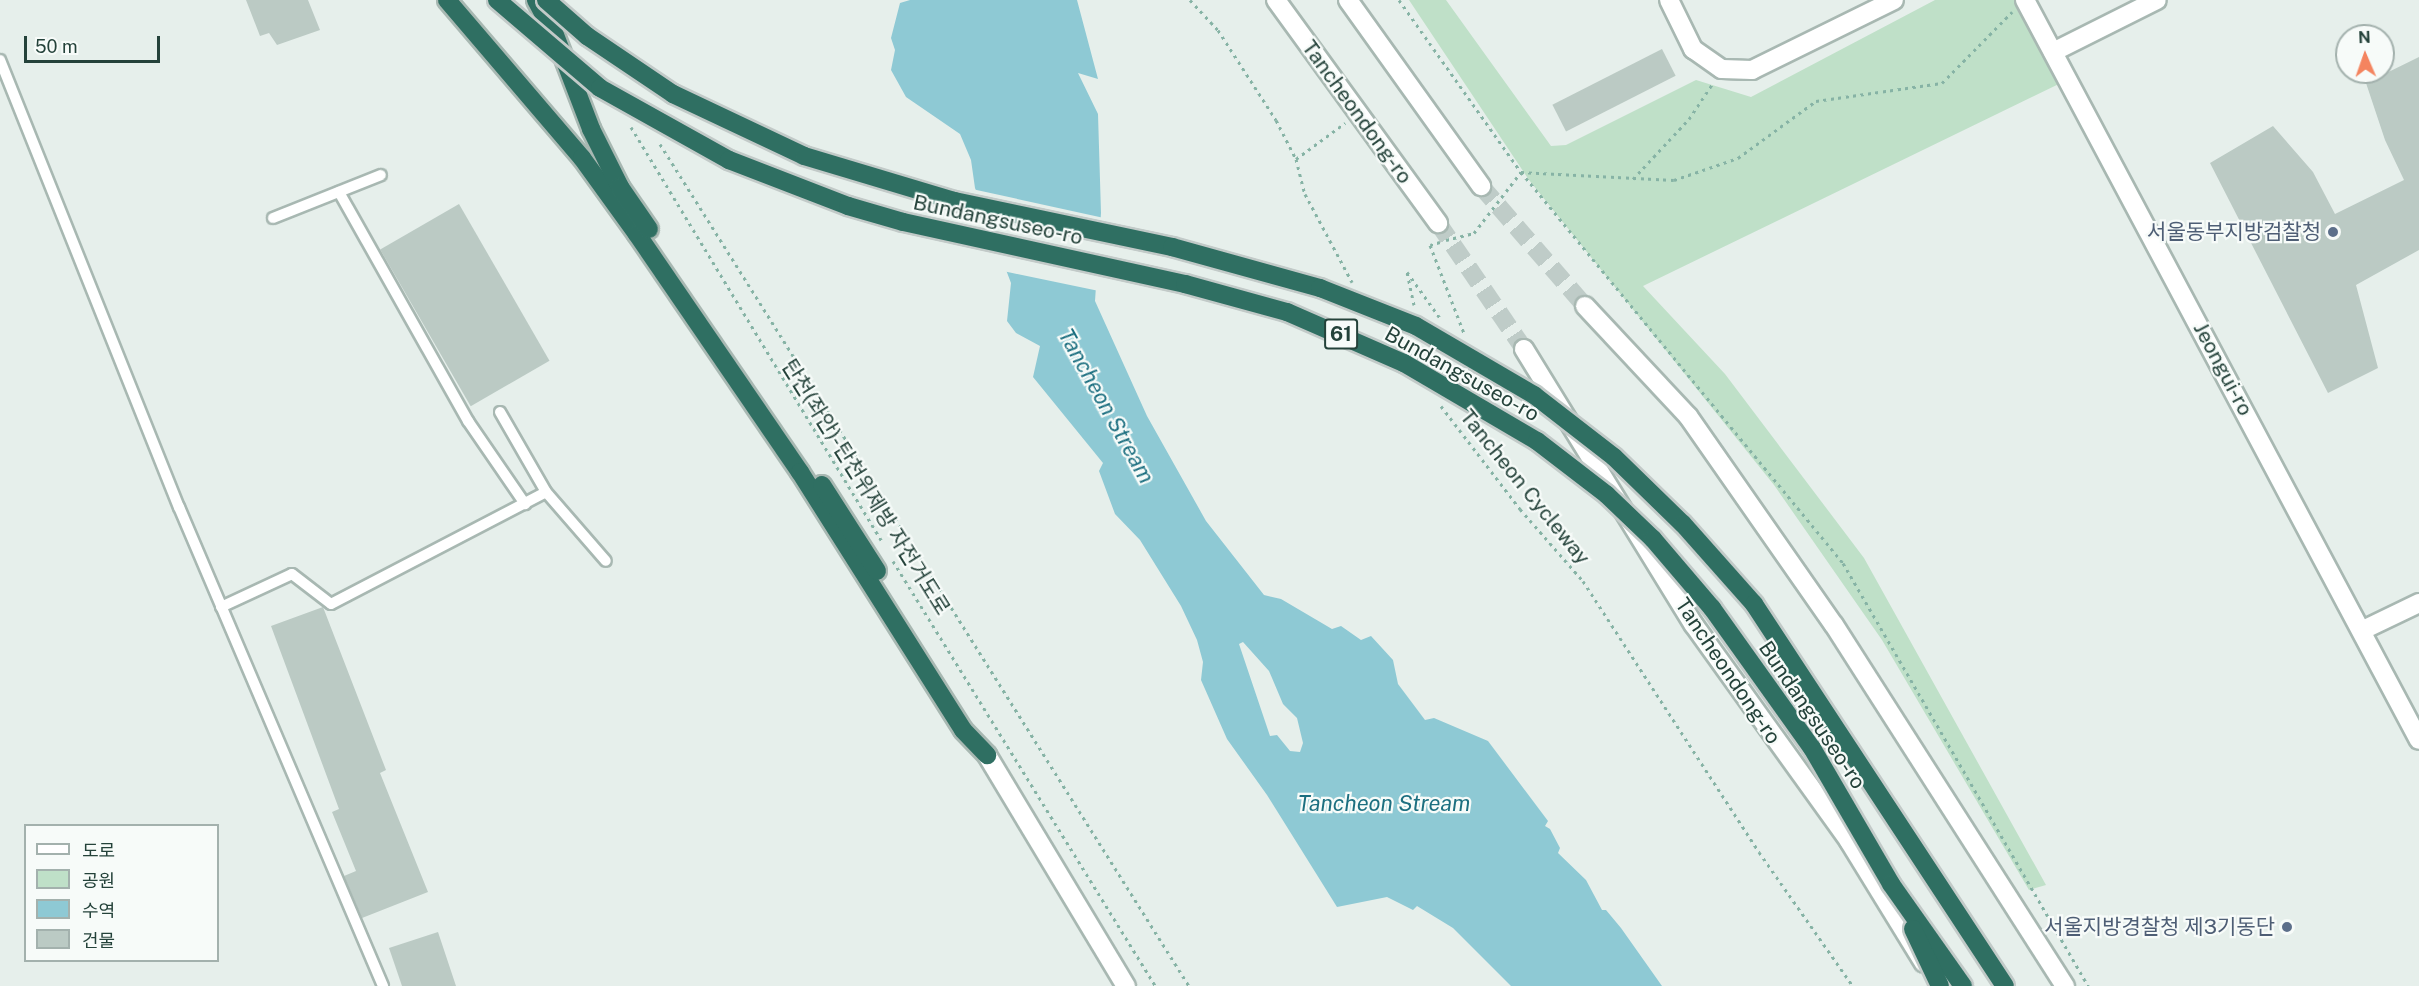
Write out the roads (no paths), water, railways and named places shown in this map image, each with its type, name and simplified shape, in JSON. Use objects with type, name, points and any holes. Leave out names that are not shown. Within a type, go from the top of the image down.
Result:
[{"type":"highway","points":[[447,0],[582,158],[800,472],[963,730],[987,755]]},
{"type":"highway","name":"Bundangsuseo-ro","points":[[496,0],[600,88],[674,132],[787,184],[903,222],[1197,287],[1287,312],[1404,363],[1498,415],[1607,495],[1653,539],[1712,608],[1812,748],[1892,884],[1964,986]]},
{"type":"highway","points":[[536,0],[555,35],[591,129],[620,187],[850,526],[987,755]]},
{"type":"highway","name":"Bundangsuseo-ro","points":[[546,0],[587,36],[673,94],[804,156],[954,201],[1172,247],[1320,288],[1416,326],[1534,395],[1614,457],[1683,524],[1754,604],[2005,986]]},
{"type":"highway","points":[[1892,884],[1941,986]]},
{"type":"street","name":"Tancheondong-ro","points":[[1276,0],[1438,223]]},
{"type":"street","points":[[1348,0],[1481,186]]},
{"type":"street","points":[[1669,0],[1693,49],[1722,69],[1752,70],[1894,0]]},
{"type":"street","points":[[2053,52],[2157,0]]},
{"type":"street","name":"Jeongui-ro","points":[[2020,4],[2053,52],[2363,630],[2419,740]]},
{"type":"street","points":[[1585,306],[1688,416],[1834,625],[2065,986]]},
{"type":"street","name":"Tancheondong-ro","points":[[1524,349],[1694,625],[1850,841],[1904,935],[1941,986]]},
{"type":"street","points":[[2363,630],[2419,603]]},
{"type":"street","points":[[987,755],[1126,986]]},
{"type":"street","points":[[1904,935],[1954,986]]},
{"type":"lane","points":[[0,60],[221,607],[383,986]]},
{"type":"lane","points":[[273,218],[381,175]]},
{"type":"lane","points":[[339,192],[468,421],[525,504]]},
{"type":"lane","points":[[500,412],[546,492],[606,561]]},
{"type":"lane","points":[[221,607],[292,574],[331,604],[546,492]]},
{"type":"water","name":"Tancheon Stream","points":[[910,0],[1077,0],[1098,79],[1078,73],[1098,114],[1101,213],[1095,301],[1147,416],[1206,521],[1264,595],[1281,599],[1332,629],[1341,626],[1361,640],[1371,636],[1393,660],[1398,684],[1425,720],[1434,718],[1488,741],[1548,821],[1545,826],[1550,829],[1560,848],[1558,853],[1586,880],[1602,910],[1606,910],[1621,928],[1662,986],[1511,986],[1453,928],[1417,906],[1413,910],[1387,897],[1337,907],[1267,795],[1227,739],[1201,680],[1203,662],[1197,640],[1181,606],[1140,540],[1115,514],[1099,471],[1103,463],[1033,377],[1040,346],[1016,333],[1007,321],[1011,283],[975,188],[971,160],[960,134],[906,97],[891,70],[895,50],[891,38],[900,3]],"holes":[[[1243,642],[1269,671],[1283,704],[1297,718],[1303,743],[1300,752],[1290,751],[1277,735],[1270,736],[1239,644]]]},
{"type":"tunnel","points":[[1481,186],[1585,306]]},
{"type":"tunnel","points":[[1438,223],[1524,349]]},
{"type":"place","name":"서울동부지방검찰청","points":[[2333,232]]},
{"type":"place","name":"서울지방경찰청 제3기동단","points":[[2287,927]]}]
